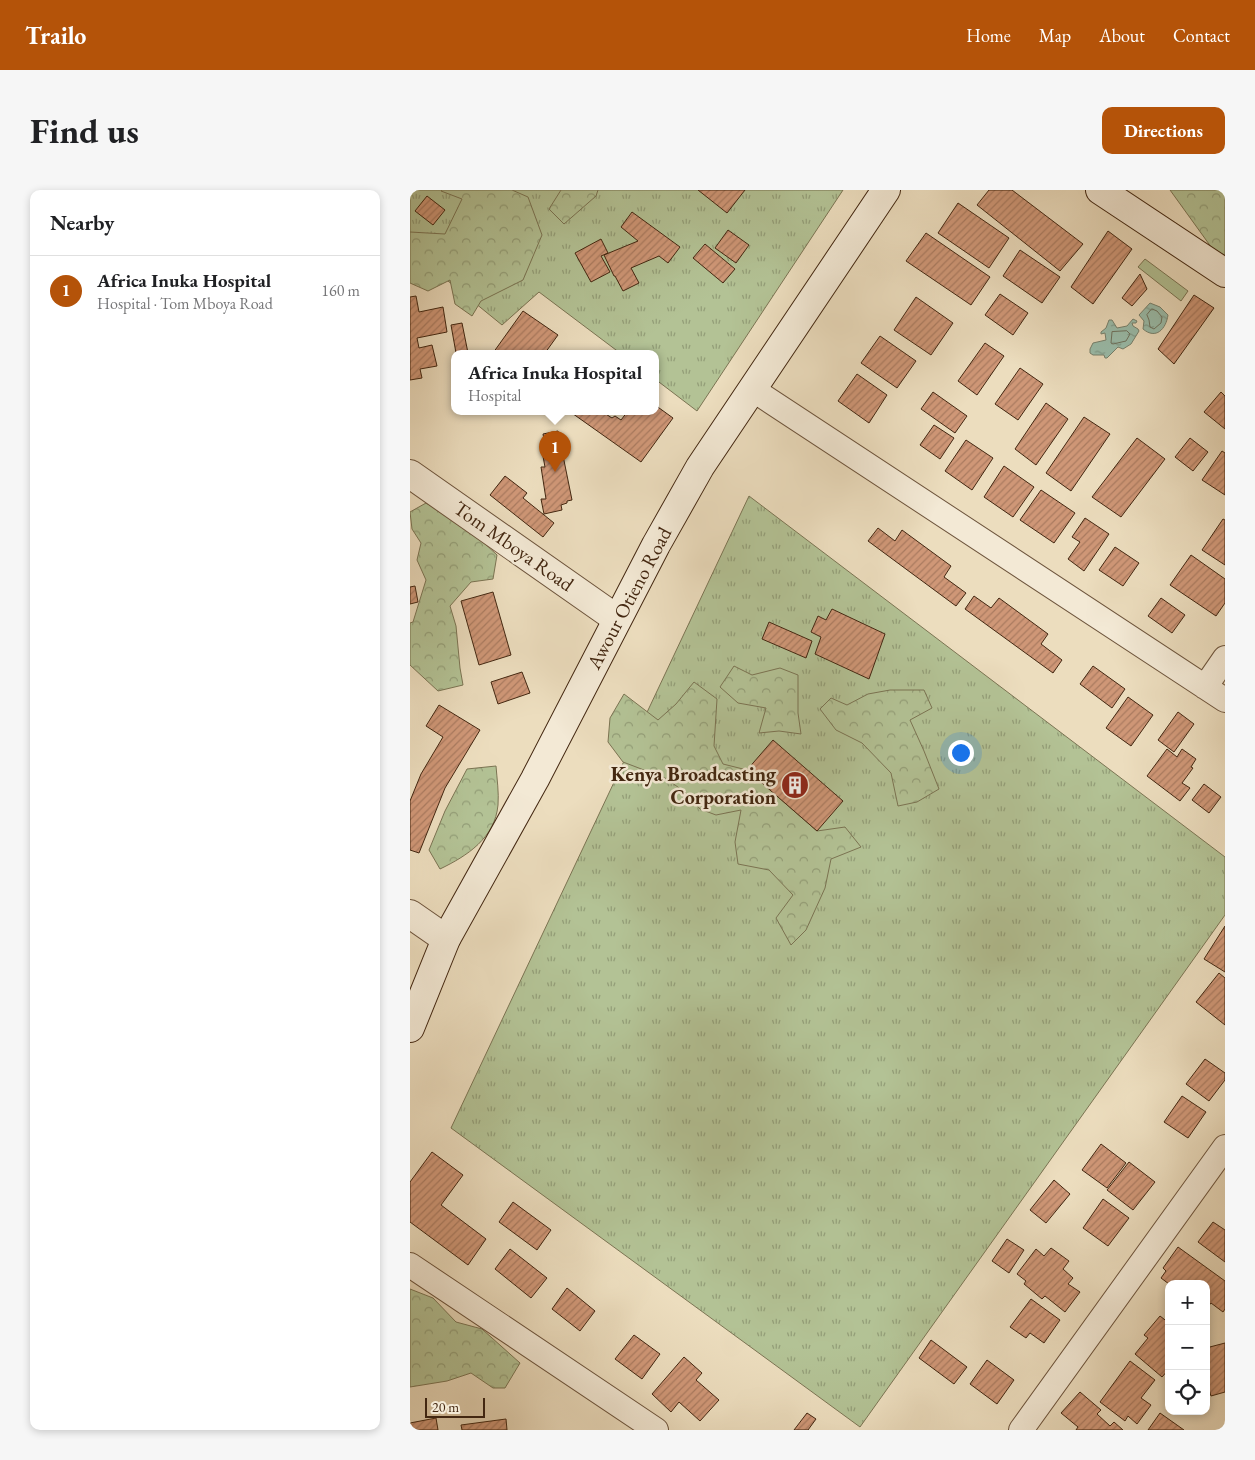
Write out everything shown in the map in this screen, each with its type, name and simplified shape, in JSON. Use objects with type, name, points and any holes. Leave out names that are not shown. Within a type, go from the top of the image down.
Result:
[{"type":"main road","name":"Awour Otieno Road","points":[[410,1028],[446,939],[535,779],[656,545],[700,467],[886,190]]},
{"type":"main road","points":[[1100,190],[1225,273]]},
{"type":"main road","name":"Tom Mboya Road","points":[[410,474],[617,619]]},
{"type":"main road","points":[[410,914],[446,939]]},
{"type":"street","points":[[752,389],[1225,700]]},
{"type":"street","points":[[1205,687],[1225,658]]},
{"type":"street","points":[[1021,1430],[1225,1147]]},
{"type":"street","points":[[410,1265],[656,1430]]},
{"type":"green space","points":[[410,190],[843,190],[697,411],[659,382],[659,350],[616,350],[539,292],[502,325],[410,250]]},
{"type":"green space","points":[[442,190],[512,190],[528,197],[542,235],[523,280],[481,301],[472,316],[455,304],[450,280],[428,291],[410,283],[410,232],[445,234],[462,199]]},
{"type":"green space","points":[[561,190],[598,190],[596,196],[564,224],[549,209]]},
{"type":"green space","points":[[1170,190],[1225,190],[1225,255],[1214,251]]},
{"type":"green space","points":[[1145,259],[1188,291],[1181,301],[1138,267]]},
{"type":"green space","points":[[749,496],[1225,857],[1225,915],[860,1427],[451,1128]]},
{"type":"green space","points":[[426,503],[463,526],[497,555],[493,579],[471,582],[450,606],[456,626],[463,685],[438,691],[410,665],[410,623],[413,622],[426,580],[417,560],[421,543],[412,529],[410,512]]},
{"type":"green space","points":[[734,666],[752,675],[780,668],[798,675],[798,713],[801,734],[779,731],[759,733],[766,708],[738,703],[720,687]]},
{"type":"green space","points":[[694,682],[717,699],[714,746],[723,764],[747,770],[817,831],[845,827],[861,847],[831,859],[825,888],[806,930],[791,945],[776,918],[793,895],[769,870],[738,864],[735,842],[741,810],[716,815],[700,809],[685,792],[665,778],[623,762],[608,742],[610,718],[624,694],[658,720],[676,704]]},
{"type":"green space","points":[[890,690],[924,690],[932,708],[910,720],[939,789],[917,802],[898,806],[891,773],[862,743],[836,730],[820,709],[831,698],[847,705],[868,694]]},
{"type":"green space","points":[[496,766],[498,805],[496,817],[491,827],[469,852],[440,869],[429,850],[445,811],[467,769]]},
{"type":"green space","points":[[410,1289],[433,1298],[456,1322],[482,1329],[520,1363],[505,1388],[493,1388],[471,1373],[447,1381],[410,1387]]},
{"type":"water","points":[[1150,303],[1160,307],[1168,315],[1163,328],[1156,333],[1143,329],[1144,321],[1139,315]]},
{"type":"water","points":[[1133,319],[1137,321],[1132,323],[1133,326],[1139,331],[1131,344],[1123,349],[1118,347],[1107,358],[1104,355],[1093,355],[1090,353],[1093,343],[1106,340],[1105,333],[1101,334],[1101,332],[1106,328],[1109,320],[1112,320],[1117,328],[1127,326]]},
{"type":"building","points":[[698,190],[745,190],[727,213]]},
{"type":"building","points":[[989,190],[1012,190],[1083,244],[1060,271],[977,205]]},
{"type":"building","points":[[427,196],[445,210],[433,225],[415,211]]},
{"type":"building","points":[[958,203],[1009,238],[989,268],[938,233]]},
{"type":"building","points":[[632,212],[680,247],[668,263],[659,256],[631,268],[639,283],[623,291],[604,255],[638,241],[621,227]]},
{"type":"building","points":[[728,230],[749,245],[736,263],[715,248]]},
{"type":"building","points":[[1108,231],[1132,249],[1093,304],[1071,287]]},
{"type":"building","points":[[926,233],[990,277],[971,305],[906,261]]},
{"type":"building","points":[[601,239],[608,253],[601,256],[610,272],[591,282],[575,253]]},
{"type":"building","points":[[705,244],[735,269],[723,283],[693,258]]},
{"type":"building","points":[[1020,250],[1060,277],[1042,303],[1003,276]]},
{"type":"building","points":[[1140,274],[1147,289],[1132,306],[1122,298]]},
{"type":"building","points":[[1000,294],[1028,313],[1013,335],[985,315]]},
{"type":"building","points":[[1194,295],[1214,308],[1174,364],[1158,349]]},
{"type":"building","points":[[416,296],[419,312],[443,307],[447,332],[417,338],[419,348],[432,345],[437,366],[420,369],[422,378],[410,380],[410,297]]},
{"type":"building","points":[[916,297],[953,323],[931,355],[894,330]]},
{"type":"building","points":[[523,311],[558,335],[547,350],[495,350]]},
{"type":"building","points":[[462,323],[467,350],[455,350],[451,325]]},
{"type":"building","points":[[880,336],[916,361],[897,388],[861,363]]},
{"type":"building","points":[[985,343],[1004,356],[977,395],[958,381]]},
{"type":"building","points":[[1020,368],[1043,384],[1018,420],[995,404]]},
{"type":"building","points":[[857,374],[887,395],[869,423],[838,401]]},
{"type":"building","points":[[933,392],[967,416],[955,433],[921,409]]},
{"type":"building","points":[[1221,392],[1225,396],[1225,429],[1204,412]]},
{"type":"building","points":[[1046,403],[1068,419],[1036,465],[1015,449]]},
{"type":"building","points":[[659,408],[673,418],[641,462],[575,415],[607,415],[612,418],[615,416],[621,420],[625,415],[659,415]]},
{"type":"building","points":[[1084,417],[1110,434],[1071,491],[1046,473]]},
{"type":"building","points":[[934,425],[954,438],[940,459],[920,445]]},
{"type":"building","points":[[558,431],[572,500],[561,505],[562,510],[544,514],[541,499],[546,499],[541,467],[545,467],[542,451],[546,450],[543,434]]},
{"type":"building","points":[[1137,438],[1165,459],[1121,517],[1092,497]]},
{"type":"building","points":[[1190,438],[1208,452],[1193,471],[1175,457]]},
{"type":"building","points":[[966,440],[993,458],[972,490],[945,471]]},
{"type":"building","points":[[1222,451],[1225,453],[1225,495],[1202,480]]},
{"type":"building","points":[[1004,466],[1034,487],[1013,517],[984,497]]},
{"type":"building","points":[[505,476],[527,493],[523,498],[554,523],[543,537],[490,495]]},
{"type":"building","points":[[1041,490],[1075,513],[1054,543],[1020,520]]},
{"type":"building","points":[[1085,518],[1109,534],[1084,571],[1068,559],[1080,542],[1072,537]]},
{"type":"building","points":[[1223,519],[1225,520],[1225,565],[1202,550]]},
{"type":"building","points":[[878,528],[895,541],[902,530],[951,566],[944,577],[966,593],[956,606],[868,541]]},
{"type":"building","points":[[1115,547],[1139,563],[1123,586],[1099,570]]},
{"type":"building","points":[[1191,555],[1225,579],[1225,603],[1216,616],[1170,585]]},
{"type":"building","points":[[415,586],[418,602],[410,604],[410,587]]},
{"type":"building","points":[[493,592],[511,655],[479,665],[461,601]]},
{"type":"building","points":[[974,596],[991,608],[999,598],[1048,634],[1041,644],[1062,660],[1053,673],[965,609]]},
{"type":"building","points":[[1161,598],[1185,615],[1172,633],[1148,616]]},
{"type":"building","points":[[832,609],[885,634],[869,679],[815,654],[821,637],[811,632],[818,616],[826,620]]},
{"type":"building","points":[[769,622],[812,641],[806,658],[762,639]]},
{"type":"building","points":[[1093,666],[1125,689],[1112,708],[1080,684]]},
{"type":"building","points":[[522,672],[530,693],[498,704],[491,682]]},
{"type":"building","points":[[1128,697],[1153,715],[1131,746],[1106,728]]},
{"type":"building","points":[[439,705],[480,730],[445,788],[419,853],[410,850],[410,801],[421,774],[443,737],[426,726]]},
{"type":"building","points":[[1178,712],[1194,724],[1174,752],[1158,740]]},
{"type":"building","name":"Kenya Broadcasting Corporation","points":[[773,740],[843,801],[817,831],[747,770]]},
{"type":"building","points":[[1167,749],[1177,757],[1182,749],[1196,759],[1191,767],[1193,768],[1182,783],[1190,788],[1180,801],[1147,776]]},
{"type":"building","points":[[1204,784],[1221,797],[1209,813],[1192,800]]},
{"type":"building","points":[[1225,926],[1225,972],[1204,959]]},
{"type":"building","points":[[1219,973],[1225,978],[1225,1025],[1196,1002]]},
{"type":"building","points":[[1205,1059],[1225,1073],[1225,1080],[1209,1101],[1186,1084]]},
{"type":"building","points":[[1182,1096],[1206,1112],[1188,1138],[1164,1122]]},
{"type":"building","points":[[1101,1144],[1126,1163],[1107,1188],[1082,1170]]},
{"type":"building","points":[[432,1152],[463,1175],[441,1205],[486,1239],[468,1265],[410,1222],[410,1182]]},
{"type":"building","points":[[1129,1162],[1155,1182],[1133,1210],[1107,1190]]},
{"type":"building","points":[[1054,1180],[1070,1194],[1046,1223],[1030,1210]]},
{"type":"building","points":[[1103,1199],[1129,1218],[1108,1246],[1083,1228]]},
{"type":"building","points":[[513,1202],[551,1230],[537,1250],[499,1222]]},
{"type":"building","points":[[1213,1222],[1225,1230],[1225,1262],[1198,1242]]},
{"type":"building","points":[[1007,1239],[1024,1250],[1009,1273],[992,1261]]},
{"type":"building","points":[[1178,1247],[1225,1281],[1225,1309],[1223,1312],[1211,1303],[1210,1304],[1210,1280],[1165,1281],[1161,1278],[1166,1271],[1163,1268]]},
{"type":"building","points":[[1051,1248],[1069,1261],[1063,1269],[1073,1278],[1068,1284],[1080,1292],[1065,1312],[1045,1296],[1042,1299],[1024,1284],[1026,1281],[1017,1274],[1036,1249],[1044,1256]]},
{"type":"building","points":[[510,1249],[547,1278],[531,1298],[495,1269]]},
{"type":"building","points":[[567,1288],[595,1311],[580,1331],[552,1309]]},
{"type":"building","points":[[1031,1299],[1060,1320],[1044,1343],[1030,1333],[1026,1338],[1010,1327]]},
{"type":"building","points":[[1160,1316],[1165,1320],[1165,1374],[1162,1377],[1135,1354],[1148,1338],[1144,1335]]},
{"type":"building","points":[[634,1335],[660,1354],[642,1379],[615,1359]]},
{"type":"building","points":[[931,1340],[967,1367],[954,1384],[919,1358]]},
{"type":"building","points":[[1225,1343],[1225,1392],[1211,1396],[1210,1393],[1210,1347]]},
{"type":"building","points":[[684,1357],[702,1373],[696,1380],[719,1400],[700,1421],[679,1402],[671,1412],[652,1394]]},
{"type":"building","points":[[987,1360],[1014,1380],[997,1404],[970,1384]]},
{"type":"building","points":[[1130,1361],[1155,1380],[1141,1398],[1151,1405],[1137,1424],[1128,1416],[1125,1421],[1100,1402]]},
{"type":"building","points":[[1080,1392],[1101,1410],[1097,1414],[1110,1426],[1114,1422],[1123,1430],[1076,1430],[1078,1427],[1061,1413]]},
{"type":"building","points":[[807,1413],[816,1419],[808,1430],[794,1430]]},
{"type":"building","points":[[1160,1413],[1184,1430],[1148,1430]]},
{"type":"building","points":[[436,1418],[438,1430],[410,1430],[410,1423]]},
{"type":"building","points":[[506,1419],[507,1430],[462,1430],[461,1425]]},
{"type":"place","name":"Africa Inuka Hospital","points":[[555,472]]},
{"type":"place","name":"Kenya Broadcasting Corporation","points":[[795,785]]}]
